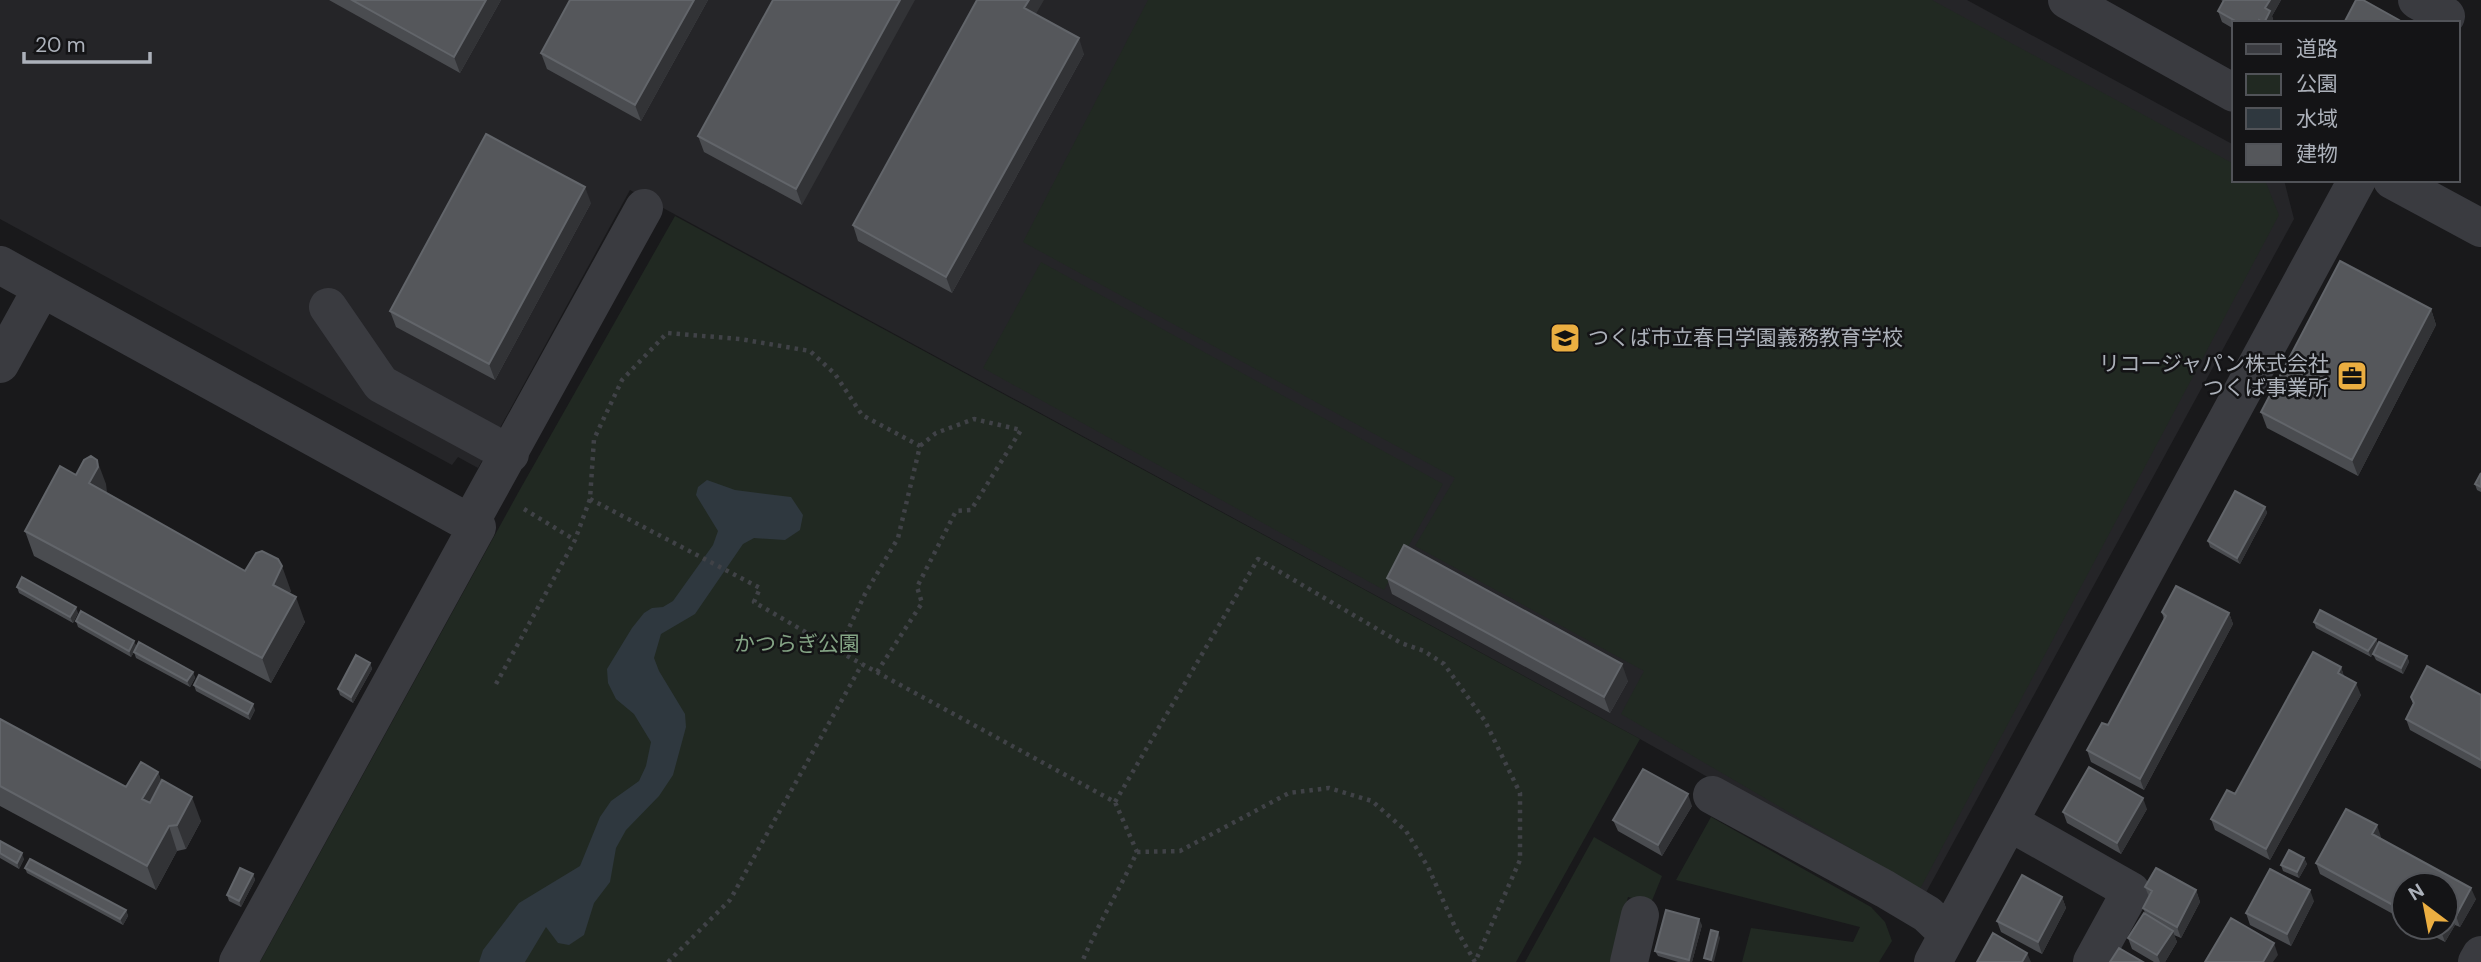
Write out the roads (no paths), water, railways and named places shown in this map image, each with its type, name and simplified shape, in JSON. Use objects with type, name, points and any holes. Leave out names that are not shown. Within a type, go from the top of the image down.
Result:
[{"type":"street","points":[[2067,0],[2232,92]]},
{"type":"street","points":[[1941,948],[2356,182]]},
{"type":"street","points":[[2396,182],[2481,228]]},
{"type":"street","points":[[238,962],[477,527],[479,509],[644,208]]},
{"type":"street","points":[[0,265],[479,509]]},
{"type":"street","points":[[0,364],[42,288]]},
{"type":"street","points":[[328,307],[381,384],[510,454]]},
{"type":"street","points":[[1712,795],[1927,914],[1941,948]]},
{"type":"street","points":[[2009,822],[2131,891],[2092,962]]},
{"type":"street","points":[[1629,962],[1640,915]]},
{"type":"street","points":[[2477,962],[2481,955]]},
{"type":"water","points":[[707,480],[735,490],[791,497],[803,515],[800,530],[785,540],[754,538],[743,544],[695,614],[661,634],[654,658],[685,714],[686,727],[673,775],[659,796],[626,830],[616,848],[610,882],[594,903],[584,935],[569,945],[558,943],[546,927],[525,962],[479,962],[483,950],[519,903],[580,866],[600,817],[611,801],[639,781],[646,766],[651,742],[634,714],[616,699],[608,683],[607,669],[644,613],[673,601],[713,545],[718,531],[696,495],[698,487]]},
{"type":"place","name":"つくば市立春日学園義務教育学校","points":[[1565,338]]},
{"type":"place","name":"リコージャパン株式会社 つくば事業所","points":[[2352,376]]},
{"type":"park label","name":"かつらぎ公園","points":[[797,644]]}]
